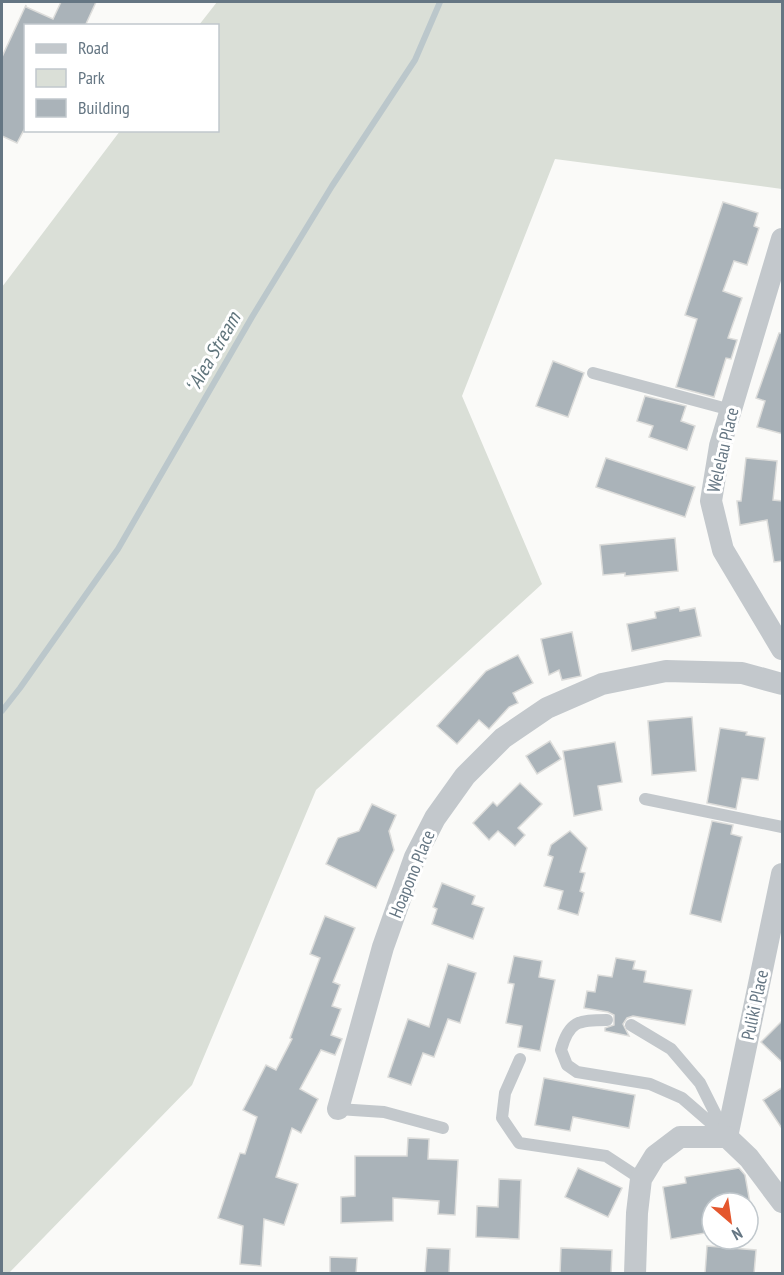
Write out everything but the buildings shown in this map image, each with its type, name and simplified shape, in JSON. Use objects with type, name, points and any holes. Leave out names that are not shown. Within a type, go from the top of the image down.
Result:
[{"type":"street","name":"Welelau Place","points":[[783,239],[720,446],[711,501],[723,550],[783,649]]},
{"type":"street","name":"Hoapono Place","points":[[338,1109],[383,947],[415,857],[435,818],[465,776],[503,738],[547,708],[602,684],[666,671],[742,673],[783,684]]},
{"type":"street","name":"Puliki Place","points":[[727,1137],[783,874]]},
{"type":"street","points":[[635,1274],[637,1213],[641,1179],[655,1155],[680,1137],[727,1137],[749,1158],[783,1202]]},
{"type":"lane","points":[[593,373],[731,410]]},
{"type":"lane","points":[[645,799],[783,827]]},
{"type":"lane","points":[[607,1020],[584,1020],[572,1026],[565,1036],[561,1050],[567,1065],[577,1072],[650,1084],[682,1098],[727,1137]]},
{"type":"lane","points":[[632,1025],[671,1049],[700,1083],[727,1137]]},
{"type":"lane","points":[[520,1059],[505,1093],[502,1118],[519,1143],[606,1156],[641,1179]]},
{"type":"lane","points":[[338,1109],[384,1112],[443,1128]]},
{"type":"green space","points":[[217,2],[782,2],[782,189],[555,159],[462,396],[542,584],[316,790],[192,1085],[9,1273],[2,1273],[2,287],[119,132],[219,132],[219,24],[200,24]]},
{"type":"waterway","name":"ʻAiea Stream","points":[[2,711],[118,549],[252,317],[332,186],[415,60],[440,2]]}]
